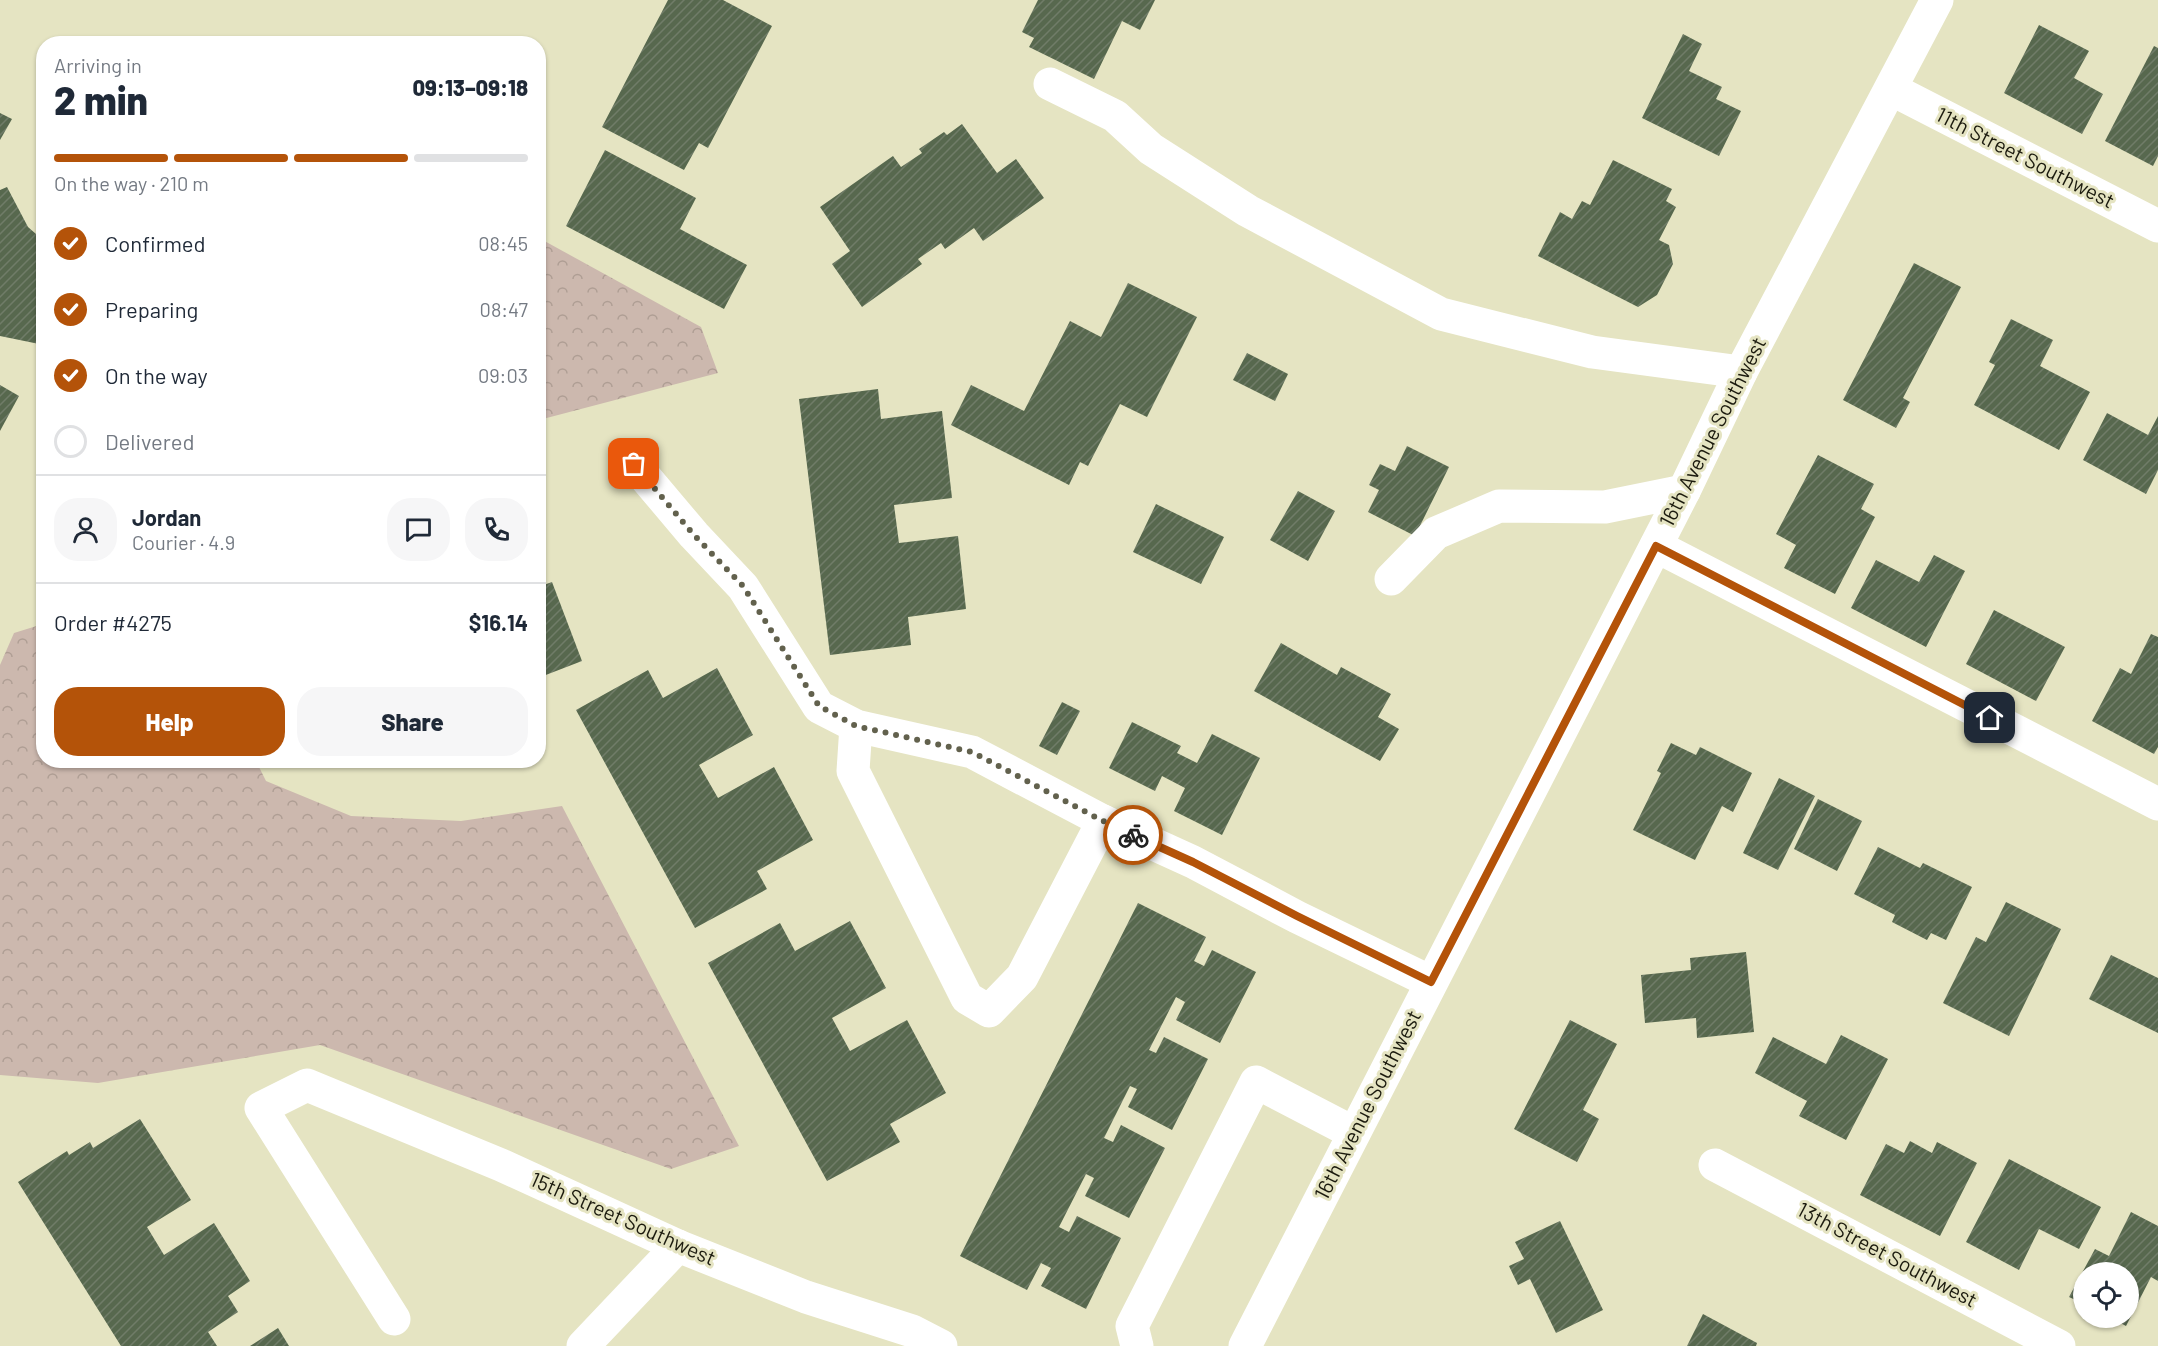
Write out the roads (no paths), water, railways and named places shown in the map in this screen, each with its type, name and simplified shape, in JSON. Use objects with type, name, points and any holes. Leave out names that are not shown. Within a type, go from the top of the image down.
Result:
[{"type":"street","name":"16th Avenue Southwest","points":[[1245,1346],[1656,546],[1741,372],[1937,0]]},
{"type":"street","points":[[1050,84],[1115,116],[1151,149],[1248,210],[1441,314],[1592,352],[1741,372]]},
{"type":"street","name":"11th Street Southwest","points":[[1891,89],[2158,226]]},
{"type":"street","points":[[634,464],[694,535],[743,586],[819,706],[856,726],[972,752],[1103,821],[1193,862],[1431,982]]},
{"type":"street","points":[[1391,579],[1436,533],[1499,506],[1605,507],[1684,491]]},
{"type":"street","points":[[1656,546],[2158,804]]},
{"type":"street","points":[[856,726],[853,771],[967,998],[989,1011],[1022,977],[1103,821]]},
{"type":"street","points":[[1137,1346],[1132,1326],[1257,1082],[1354,1134]]},
{"type":"street","name":"15th Street Southwest","points":[[394,1319],[261,1108],[307,1085],[501,1165],[678,1246],[806,1298],[912,1331],[941,1346]]},
{"type":"street","name":"13th Street Southwest","points":[[1715,1165],[2059,1346]]},
{"type":"street","points":[[583,1346],[678,1246]]}]
